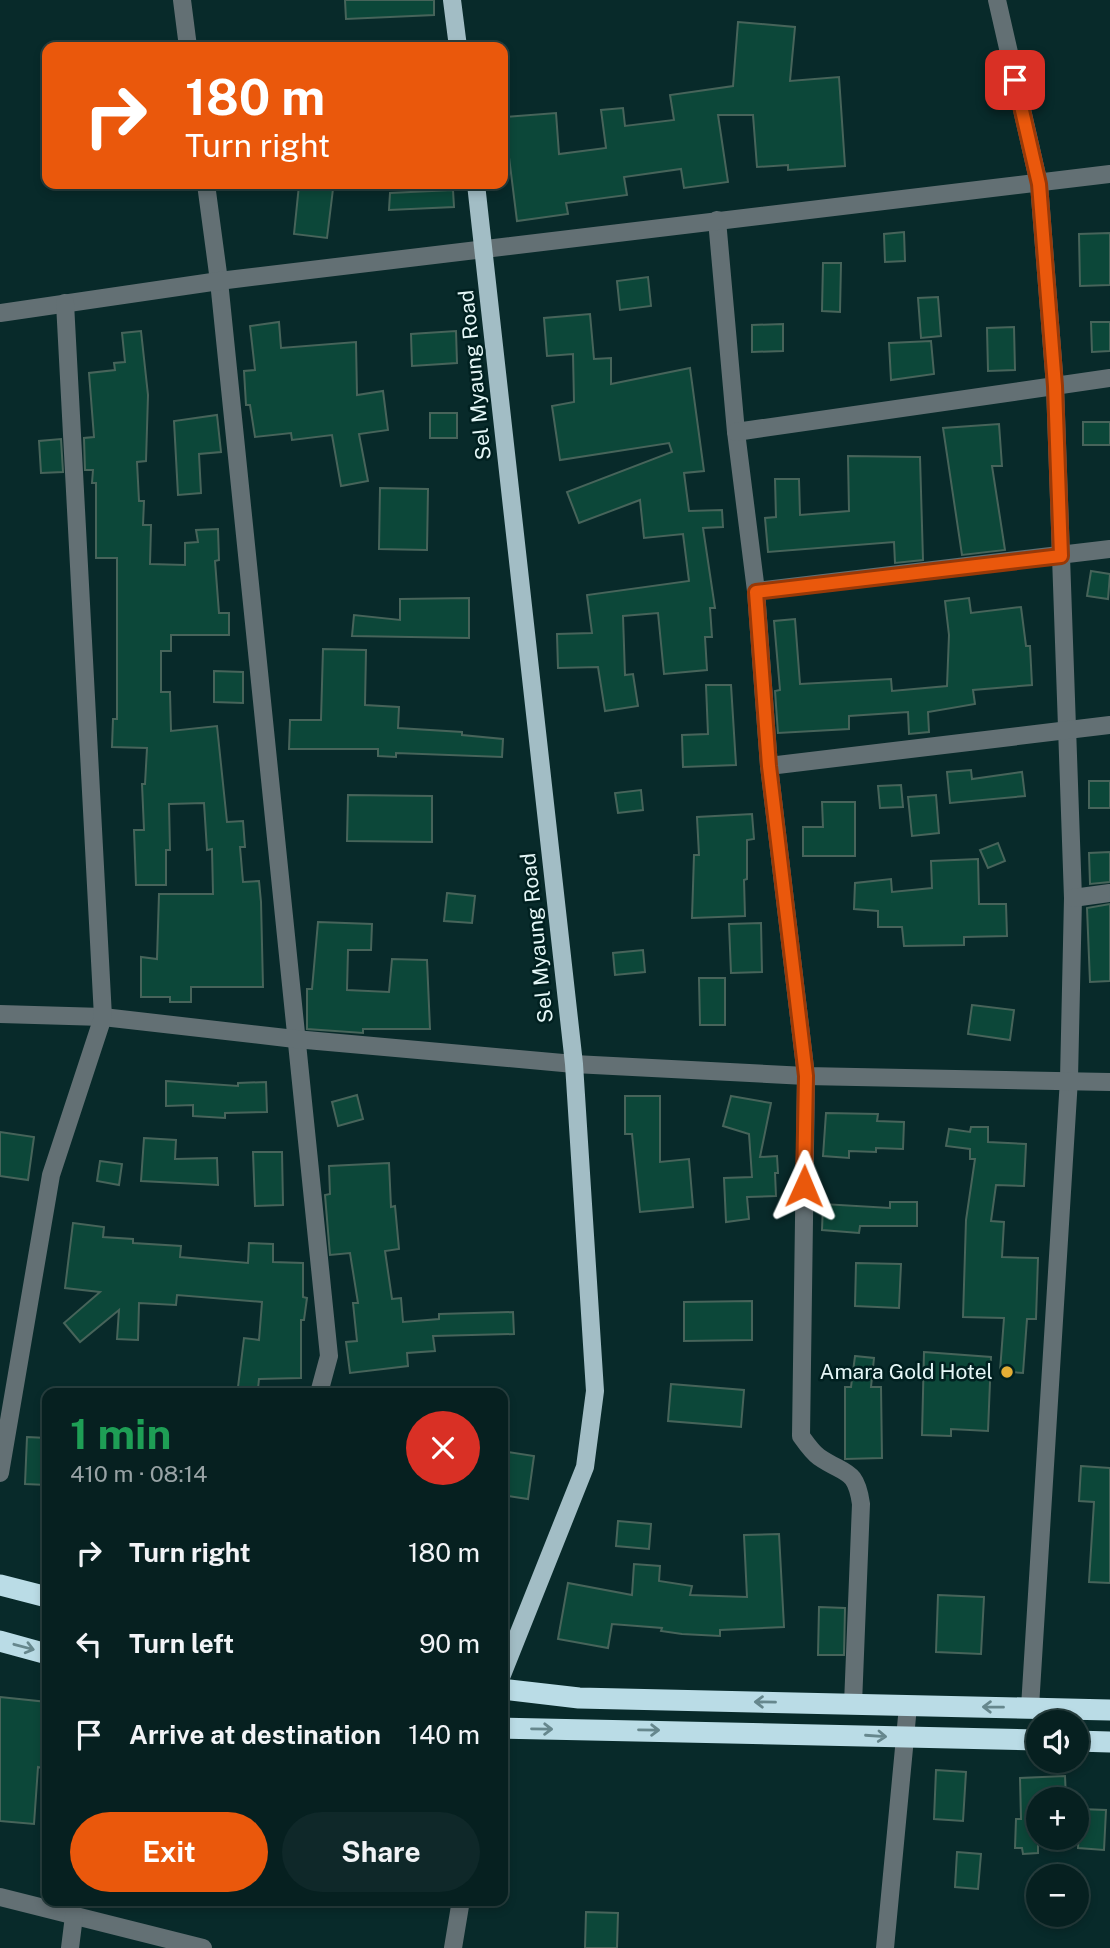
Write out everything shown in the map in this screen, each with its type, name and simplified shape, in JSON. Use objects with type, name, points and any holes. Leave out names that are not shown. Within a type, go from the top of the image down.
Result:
[{"type":"highway","points":[[0,1585],[42,1596]]},
{"type":"highway","points":[[0,1641],[42,1653]]},
{"type":"highway","points":[[508,1690],[579,1698],[1110,1710]]},
{"type":"highway","points":[[508,1728],[1026,1740]]},
{"type":"highway","points":[[1089,1741],[1110,1742]]},
{"type":"main road","points":[[452,0],[457,42]]},
{"type":"main road","name":"Sel Myaung Road","points":[[476,189],[574,1064],[595,1391],[585,1467],[508,1660]]},
{"type":"street","points":[[182,0],[187,42]]},
{"type":"street","points":[[997,0],[1039,184],[1055,386],[1073,898],[1069,1079],[1030,1707]]},
{"type":"street","points":[[0,313],[219,281],[1110,174]]},
{"type":"street","points":[[207,189],[219,281],[328,1356],[321,1388]]},
{"type":"street","points":[[717,220],[736,432],[756,592],[769,766],[806,1076],[801,1436],[818,1457],[848,1471],[858,1484],[861,1504],[853,1704]]},
{"type":"street","points":[[0,1473],[51,1175],[103,1017],[65,303]]},
{"type":"street","points":[[736,432],[1110,378]]},
{"type":"street","points":[[756,592],[1110,549]]},
{"type":"street","points":[[769,766],[1110,725]]},
{"type":"street","points":[[1073,898],[1110,894]]},
{"type":"street","points":[[0,1014],[103,1017],[295,1039],[574,1064],[806,1076],[1069,1079],[1110,1082]]},
{"type":"street","points":[[885,1948],[908,1706]]},
{"type":"street","points":[[0,1897],[203,1948]]},
{"type":"street","points":[[453,1948],[460,1906]]},
{"type":"street","points":[[70,1948],[74,1916]]},
{"type":"building","points":[[345,0],[434,0],[434,15],[346,19]]},
{"type":"building","points":[[738,22],[795,27],[790,81],[839,77],[845,166],[788,170],[788,165],[757,167],[753,115],[718,115],[728,182],[684,188],[681,169],[624,177],[627,195],[566,203],[568,214],[517,221],[508,149],[508,117],[556,113],[559,154],[606,148],[601,110],[623,108],[625,126],[674,120],[670,95],[733,86]]},
{"type":"building","points":[[299,189],[333,189],[327,238],[294,234]]},
{"type":"building","points":[[453,190],[454,207],[389,210],[390,193]]},
{"type":"building","points":[[904,232],[905,261],[885,262],[884,234]]},
{"type":"building","points":[[1110,233],[1110,285],[1080,286],[1079,234]]},
{"type":"building","points":[[823,263],[841,263],[840,312],[822,311]]},
{"type":"building","points":[[648,277],[651,306],[620,310],[617,281]]},
{"type":"building","points":[[938,297],[941,336],[921,338],[918,298]]},
{"type":"building","points":[[590,314],[594,359],[611,358],[611,384],[690,368],[704,471],[684,473],[689,511],[722,510],[723,527],[703,528],[715,608],[710,608],[712,637],[705,637],[707,670],[664,674],[658,613],[623,616],[625,675],[633,674],[638,706],[605,711],[598,667],[558,668],[557,634],[592,633],[587,595],[689,581],[683,534],[644,538],[640,500],[579,523],[567,492],[672,452],[669,443],[560,460],[552,406],[574,402],[573,354],[547,356],[544,318]]},
{"type":"building","points":[[279,322],[281,348],[356,342],[357,395],[383,391],[388,430],[359,434],[368,481],[341,486],[332,435],[292,440],[291,433],[255,437],[250,405],[246,405],[244,371],[255,370],[250,326]]},
{"type":"building","points":[[1091,322],[1110,322],[1110,351],[1092,352]]},
{"type":"building","points":[[783,324],[783,351],[752,352],[752,325]]},
{"type":"building","points":[[1014,327],[1015,370],[988,371],[987,328]]},
{"type":"building","points":[[141,331],[148,395],[146,461],[137,462],[139,501],[144,501],[143,525],[151,525],[150,564],[185,565],[185,543],[198,542],[196,530],[218,529],[219,560],[215,561],[219,613],[229,613],[229,635],[171,635],[171,651],[161,651],[161,692],[170,692],[171,731],[217,726],[227,822],[243,821],[245,847],[240,847],[243,882],[259,881],[261,902],[263,987],[191,987],[191,1002],[170,1002],[170,997],[141,997],[141,957],[157,959],[159,894],[213,894],[212,849],[207,850],[204,803],[169,804],[170,850],[166,850],[166,885],[136,885],[134,830],[144,830],[142,784],[145,784],[147,748],[112,747],[113,719],[117,719],[117,558],[96,558],[96,483],[92,483],[93,470],[85,470],[84,438],[94,437],[89,373],[115,370],[114,363],[125,362],[122,333]]},
{"type":"building","points":[[456,331],[457,363],[412,366],[411,334]]},
{"type":"building","points":[[931,341],[934,374],[891,380],[889,343]]},
{"type":"building","points":[[430,413],[457,413],[457,438],[430,438]]},
{"type":"building","points":[[217,415],[221,452],[199,454],[201,493],[178,495],[174,421]]},
{"type":"building","points":[[1083,422],[1110,422],[1110,445],[1083,445]]},
{"type":"building","points":[[999,424],[1002,466],[992,466],[1005,550],[962,555],[943,428]]},
{"type":"building","points":[[61,439],[63,472],[41,473],[39,441]]},
{"type":"building","points":[[848,456],[920,457],[923,560],[895,563],[894,542],[768,552],[765,518],[776,517],[775,479],[799,479],[800,515],[849,511]]},
{"type":"building","points":[[380,488],[428,489],[427,550],[379,549]]},
{"type":"building","points":[[1091,571],[1110,574],[1108,599],[1087,596]]},
{"type":"building","points":[[469,598],[469,638],[352,636],[354,615],[400,620],[400,599]]},
{"type":"building","points":[[969,598],[971,613],[1021,607],[1026,646],[1030,646],[1032,685],[973,690],[975,704],[928,712],[929,732],[909,734],[908,712],[849,716],[849,729],[778,733],[775,691],[780,690],[774,621],[795,619],[800,684],[891,679],[892,691],[947,686],[949,635],[945,601]]},
{"type":"building","points":[[323,649],[366,650],[365,705],[399,707],[398,728],[462,732],[462,735],[503,739],[502,757],[396,753],[396,757],[378,756],[378,749],[289,749],[290,720],[321,720]]},
{"type":"building","points":[[214,671],[243,672],[243,703],[214,702]]},
{"type":"building","points":[[706,685],[731,685],[736,765],[683,767],[682,735],[708,734]]},
{"type":"building","points":[[971,770],[972,779],[1022,772],[1025,796],[950,803],[947,772]]},
{"type":"building","points":[[1089,781],[1110,781],[1110,808],[1089,808]]},
{"type":"building","points":[[901,785],[903,807],[880,808],[878,786]]},
{"type":"building","points":[[641,790],[643,810],[618,813],[615,793]]},
{"type":"building","points":[[348,795],[432,796],[432,842],[347,841]]},
{"type":"building","points":[[936,795],[939,833],[912,836],[908,797]]},
{"type":"building","points":[[822,802],[855,802],[855,856],[803,856],[803,827],[823,827]]},
{"type":"building","points":[[752,814],[754,839],[747,840],[745,916],[692,918],[694,855],[699,855],[697,817]]},
{"type":"building","points":[[998,843],[1005,861],[988,868],[980,850]]},
{"type":"building","points":[[1110,852],[1110,882],[1090,884],[1089,853]]},
{"type":"building","points":[[978,859],[979,904],[1006,904],[1007,936],[964,937],[964,945],[904,946],[902,927],[878,927],[878,911],[854,909],[855,883],[891,879],[892,892],[932,888],[931,861]]},
{"type":"building","points":[[447,893],[475,896],[472,923],[444,921]]},
{"type":"building","points":[[1110,904],[1110,981],[1090,982],[1087,908]]},
{"type":"building","points":[[318,922],[372,924],[371,950],[348,950],[347,990],[389,992],[392,959],[427,960],[430,1029],[363,1029],[363,1033],[307,1029],[307,989],[312,989]]},
{"type":"building","points":[[761,923],[762,972],[731,973],[729,924]]},
{"type":"building","points":[[643,950],[645,972],[615,975],[613,953]]},
{"type":"building","points":[[699,978],[725,978],[725,1025],[700,1025]]},
{"type":"building","points":[[972,1005],[1014,1010],[1010,1040],[968,1034]]},
{"type":"building","points":[[166,1081],[238,1086],[238,1083],[266,1082],[267,1112],[225,1113],[225,1118],[193,1116],[193,1105],[166,1106]]},
{"type":"building","points":[[357,1095],[363,1119],[338,1126],[332,1102]]},
{"type":"building","points":[[625,1096],[660,1096],[660,1162],[689,1159],[693,1207],[640,1212],[632,1134],[625,1134]]},
{"type":"building","points":[[731,1096],[771,1103],[760,1157],[777,1156],[778,1173],[775,1173],[776,1196],[747,1197],[749,1219],[726,1222],[724,1178],[752,1177],[749,1134],[723,1126]]},
{"type":"building","points":[[826,1113],[878,1114],[877,1121],[904,1122],[903,1149],[849,1151],[849,1158],[823,1156]]},
{"type":"building","points":[[971,1127],[988,1127],[988,1142],[1026,1144],[1024,1186],[996,1185],[991,1221],[1004,1222],[1002,1257],[1038,1258],[1036,1319],[1027,1319],[1023,1373],[1000,1371],[1004,1318],[963,1317],[966,1220],[975,1159],[970,1159],[970,1149],[946,1146],[949,1129],[970,1132]]},
{"type":"building","points":[[0,1132],[34,1137],[28,1180],[0,1176]]},
{"type":"building","points":[[144,1138],[176,1140],[175,1159],[217,1158],[218,1185],[141,1181]]},
{"type":"building","points":[[253,1152],[282,1152],[283,1205],[255,1206]]},
{"type":"building","points":[[100,1161],[122,1164],[119,1185],[97,1181]]},
{"type":"building","points":[[389,1163],[391,1207],[395,1206],[399,1249],[385,1251],[392,1299],[401,1298],[403,1322],[439,1319],[439,1314],[513,1312],[514,1334],[433,1336],[435,1351],[407,1353],[408,1366],[350,1373],[346,1342],[357,1341],[353,1303],[358,1303],[350,1253],[330,1255],[325,1195],[330,1194],[329,1166]]},
{"type":"building","points":[[890,1202],[917,1202],[917,1226],[860,1226],[859,1233],[822,1230],[823,1204],[890,1208]]},
{"type":"building","points":[[73,1223],[104,1227],[103,1237],[133,1239],[133,1243],[181,1246],[180,1257],[248,1263],[249,1243],[273,1244],[273,1262],[303,1263],[303,1297],[307,1298],[304,1320],[301,1320],[301,1378],[259,1379],[258,1388],[238,1387],[244,1338],[259,1340],[262,1302],[177,1295],[176,1305],[139,1303],[138,1340],[117,1339],[119,1310],[80,1342],[64,1323],[100,1292],[65,1288]]},
{"type":"building","points":[[856,1263],[901,1264],[899,1308],[855,1306]]},
{"type":"building","points":[[752,1301],[752,1340],[684,1341],[684,1302]]},
{"type":"building","points":[[924,1352],[991,1357],[988,1431],[951,1429],[951,1436],[922,1435]]},
{"type":"building","points":[[855,1356],[874,1358],[871,1387],[881,1387],[882,1458],[845,1459],[845,1387],[851,1387]]},
{"type":"building","points":[[671,1384],[744,1390],[741,1427],[668,1421]]},
{"type":"building","points":[[27,1437],[42,1438],[42,1485],[25,1484]]},
{"type":"building","points":[[508,1452],[534,1456],[528,1499],[508,1496]]},
{"type":"building","points":[[1081,1466],[1110,1468],[1110,1583],[1089,1582],[1094,1502],[1079,1501]]},
{"type":"building","points":[[618,1521],[651,1524],[649,1549],[616,1546]]},
{"type":"building","points":[[779,1534],[784,1627],[720,1630],[720,1636],[682,1634],[661,1631],[662,1628],[612,1624],[608,1648],[558,1639],[568,1583],[632,1595],[634,1564],[660,1566],[659,1581],[692,1586],[690,1595],[747,1597],[744,1535]]},
{"type":"building","points":[[938,1595],[984,1597],[981,1654],[936,1652]]},
{"type":"building","points":[[819,1607],[845,1608],[844,1655],[818,1655]]},
{"type":"building","points":[[0,1697],[42,1701],[42,1768],[38,1767],[34,1824],[0,1821]]},
{"type":"building","points":[[936,1770],[966,1772],[963,1821],[934,1819]]},
{"type":"building","points":[[1065,1776],[1065,1787],[1026,1787],[1026,1850],[1038,1850],[1038,1853],[1023,1854],[1022,1848],[1015,1848],[1016,1819],[1021,1819],[1020,1778]]},
{"type":"building","points":[[1089,1809],[1106,1810],[1104,1850],[1089,1849]]},
{"type":"building","points":[[957,1852],[981,1854],[978,1889],[955,1887]]},
{"type":"building","points":[[586,1912],[618,1913],[617,1948],[585,1948]]},
{"type":"place","name":"Amara Gold Hotel","points":[[1007,1372]]},
{"type":"route","points":[[804,1186],[806,1076],[769,766],[756,592],[1061,556],[1055,386],[1039,184],[1015,80]]}]
